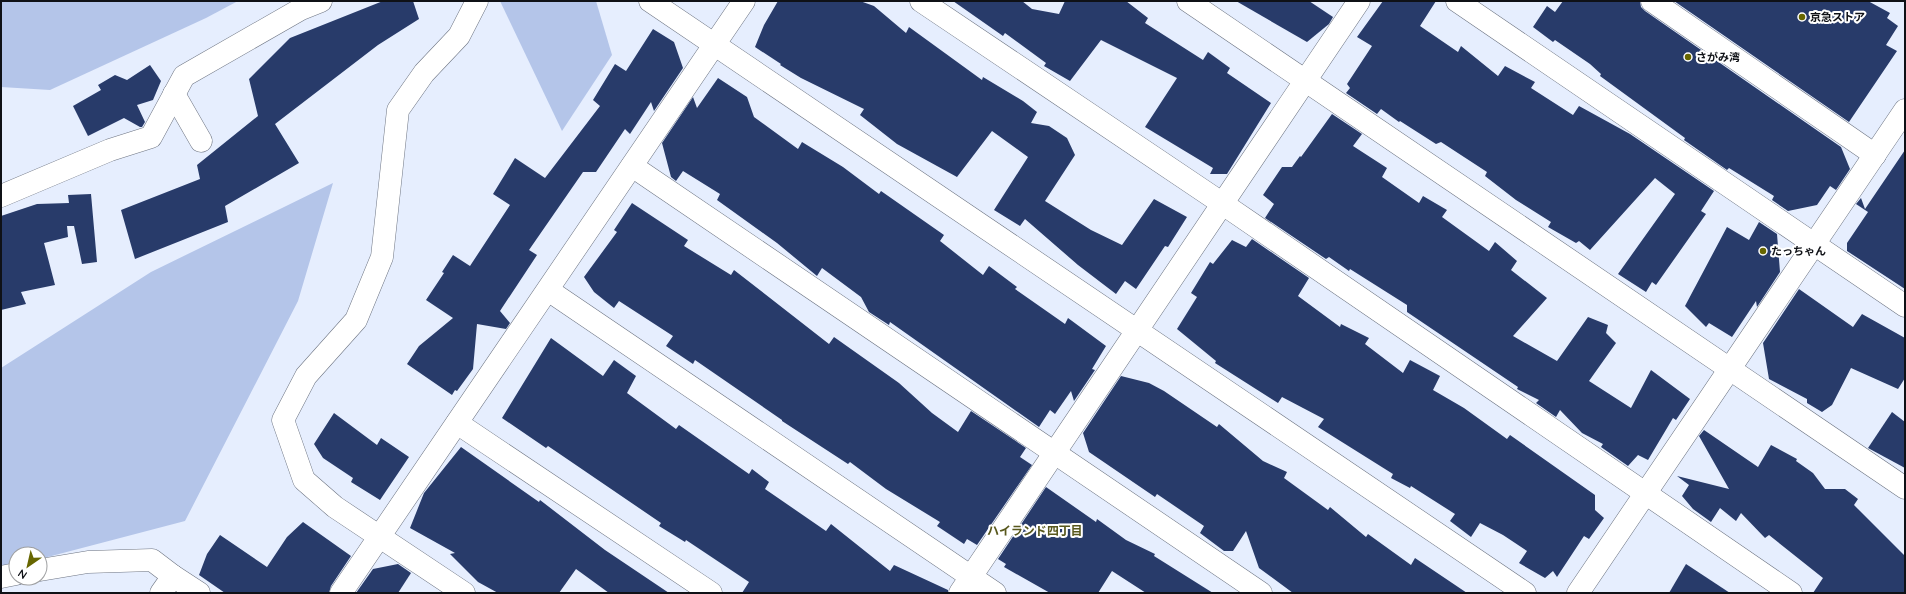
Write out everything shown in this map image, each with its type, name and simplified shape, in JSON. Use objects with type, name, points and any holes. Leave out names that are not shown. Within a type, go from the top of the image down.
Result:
[{"type":"street","points":[[1,196],[110,150],[151,137],[184,76],[301,9],[321,1]]},
{"type":"street","points":[[464,593],[335,507],[304,480],[283,420],[306,376],[356,320],[382,257],[398,110],[424,73],[459,36],[477,1]]},
{"type":"street","points":[[650,1],[1525,593]]},
{"type":"street","points":[[341,593],[744,1]]},
{"type":"street","points":[[921,1],[1223,204],[1644,494],[1791,593]]},
{"type":"street","points":[[1188,1],[1905,488]]},
{"type":"street","points":[[966,585],[1359,1]]},
{"type":"street","points":[[1457,1],[1905,306]]},
{"type":"street","points":[[1652,1],[1875,154]]},
{"type":"street","points":[[174,94],[201,141]]},
{"type":"street","points":[[1578,593],[1905,110]]},
{"type":"street","points":[[632,166],[1261,593]]},
{"type":"street","points":[[548,290],[966,585],[995,593]]},
{"type":"street","points":[[457,423],[711,593]]},
{"type":"street","points":[[48,569],[88,562],[152,560],[167,584],[199,593]]},
{"type":"shaded area","points":[[1,1],[238,1],[206,18],[50,90],[1,87]]},
{"type":"shaded area","points":[[500,1],[596,1],[612,55],[562,131]]},
{"type":"shaded area","points":[[333,183],[298,301],[185,521],[48,557],[48,546],[8,546],[8,568],[1,570],[1,368],[151,272]]},
{"type":"building","points":[[383,1],[413,1],[419,19],[378,45],[275,124],[299,163],[225,206],[228,222],[135,259],[121,210],[200,179],[197,165],[258,116],[249,79],[290,38]]},
{"type":"building","points":[[778,1],[860,1],[874,6],[906,33],[909,27],[982,80],[983,77],[1023,101],[1037,112],[1031,123],[1049,126],[1067,138],[1075,155],[1045,201],[1091,230],[1122,245],[1154,199],[1187,217],[1168,247],[1165,246],[1136,289],[1125,281],[1116,294],[1078,265],[1025,219],[1020,226],[994,210],[1028,157],[992,131],[957,177],[897,144],[860,115],[864,109],[801,78],[755,47],[764,25]]},
{"type":"building","points":[[953,1],[1022,1],[1032,9],[1059,14],[1065,1],[1126,1],[1148,18],[1145,23],[1203,60],[1208,52],[1230,68],[1227,73],[1271,103],[1227,174],[1210,174],[1213,168],[1145,127],[1177,78],[1101,40],[1070,81],[1044,66],[1046,63],[1005,33],[1003,36]]},
{"type":"building","points":[[1236,1],[1309,1],[1333,17],[1329,24],[1307,42]]},
{"type":"building","points":[[1383,1],[1436,1],[1420,26],[1458,52],[1461,46],[1498,76],[1505,66],[1535,82],[1531,88],[1573,115],[1579,106],[1630,134],[1714,191],[1701,211],[1706,214],[1656,285],[1652,282],[1646,292],[1618,274],[1675,194],[1655,178],[1590,250],[1579,241],[1576,243],[1548,227],[1551,222],[1516,200],[1485,176],[1487,172],[1441,142],[1436,144],[1400,121],[1399,122],[1381,109],[1377,114],[1346,93],[1350,88],[1347,84],[1372,46],[1357,37]]},
{"type":"building","points":[[1563,1],[1640,1],[1641,7],[1645,11],[1841,147],[1850,169],[1836,190],[1830,186],[1817,205],[1788,211],[1772,200],[1774,196],[1729,168],[1727,170],[1684,140],[1685,138],[1600,76],[1601,74],[1590,64],[1555,40],[1553,42],[1533,27],[1547,6],[1555,12]]},
{"type":"building","points":[[1674,1],[1868,1],[1890,13],[1887,18],[1898,26],[1886,45],[1897,51],[1849,122]]},
{"type":"building","points":[[653,29],[674,42],[683,68],[654,111],[651,102],[630,134],[625,129],[596,172],[583,172],[529,250],[537,255],[500,311],[510,323],[506,329],[477,324],[473,369],[457,391],[455,390],[452,395],[407,364],[419,346],[453,318],[426,300],[444,273],[442,272],[453,255],[470,266],[510,205],[493,194],[515,158],[545,178],[600,106],[593,100],[615,64],[626,71]]},
{"type":"building","points":[[150,65],[161,81],[153,100],[137,105],[145,122],[142,127],[124,118],[88,136],[73,106],[101,90],[98,85],[115,75],[127,80]]},
{"type":"building","points":[[718,78],[747,97],[754,117],[798,149],[802,142],[843,167],[879,194],[881,191],[944,235],[940,241],[983,275],[989,266],[1017,287],[1015,289],[1065,324],[1068,318],[1106,346],[1092,369],[1095,370],[1074,401],[1071,391],[1055,414],[1050,410],[1039,427],[890,322],[889,325],[869,312],[861,297],[822,268],[817,276],[777,243],[717,200],[720,194],[683,171],[676,181],[671,177],[662,143],[693,97],[697,108]]},
{"type":"building","points":[[1332,114],[1362,134],[1353,146],[1387,168],[1382,177],[1419,203],[1423,196],[1447,210],[1442,217],[1489,251],[1495,242],[1517,261],[1511,270],[1547,298],[1513,336],[1557,361],[1588,317],[1608,325],[1606,333],[1616,343],[1589,381],[1631,408],[1651,370],[1690,399],[1676,420],[1673,418],[1648,460],[1638,455],[1628,466],[1601,447],[1603,444],[1582,433],[1560,410],[1556,417],[1536,403],[1539,400],[1517,389],[1518,387],[1407,312],[1407,305],[1350,269],[1349,271],[1329,257],[1326,259],[1265,218],[1274,204],[1263,195],[1282,167],[1292,167],[1300,156],[1301,157]]},
{"type":"building","points":[[1905,150],[1905,289],[1847,251],[1847,243],[1868,212],[1856,204],[1861,198],[1865,209]]},
{"type":"building","points":[[91,194],[97,262],[82,264],[74,226],[67,226],[68,237],[44,243],[55,285],[21,292],[26,304],[1,310],[1,216],[37,204],[69,203],[68,195]]},
{"type":"building","points":[[632,203],[688,240],[684,246],[731,275],[734,270],[829,344],[834,337],[899,383],[932,413],[958,432],[971,411],[1026,448],[1020,457],[1032,465],[977,545],[967,539],[964,544],[937,526],[940,522],[886,489],[850,462],[848,464],[782,421],[695,360],[693,364],[666,346],[673,336],[619,301],[614,308],[594,292],[584,277],[617,232],[614,230]]},
{"type":"building","points":[[1759,222],[1777,234],[1780,272],[1757,307],[1756,301],[1732,337],[1709,323],[1706,327],[1685,306],[1727,227],[1749,240]]},
{"type":"building","points":[[1252,239],[1309,278],[1298,296],[1340,327],[1341,324],[1369,338],[1365,344],[1403,373],[1410,360],[1440,376],[1433,390],[1464,408],[1507,439],[1510,435],[1595,495],[1595,510],[1604,518],[1589,539],[1584,536],[1557,577],[1553,571],[1545,578],[1519,563],[1527,551],[1503,535],[1480,523],[1471,537],[1450,521],[1455,514],[1411,486],[1410,488],[1391,478],[1393,474],[1318,427],[1324,419],[1282,397],[1278,403],[1215,363],[1216,361],[1177,329],[1197,297],[1191,293],[1210,262],[1213,264],[1232,240],[1246,247]]},
{"type":"building","points":[[1799,289],[1853,327],[1862,314],[1905,338],[1905,378],[1898,389],[1851,368],[1832,405],[1822,412],[1807,403],[1807,399],[1769,379],[1763,343]]},
{"type":"building","points":[[551,338],[603,376],[614,360],[636,376],[627,393],[676,429],[679,425],[749,474],[752,469],[769,482],[765,489],[826,531],[831,524],[890,571],[894,565],[948,590],[948,593],[742,593],[749,582],[686,540],[685,542],[659,526],[661,523],[548,446],[546,448],[502,418]]},
{"type":"building","points":[[1121,376],[1149,383],[1164,391],[1217,427],[1219,424],[1263,461],[1287,472],[1284,478],[1328,510],[1330,507],[1366,537],[1368,534],[1411,565],[1415,558],[1467,593],[1293,593],[1259,568],[1246,531],[1233,551],[1224,551],[1200,533],[1204,526],[1157,494],[1155,497],[1089,452],[1083,433]]},
{"type":"building","points":[[1892,412],[1905,422],[1905,468],[1868,448]]},
{"type":"building","points":[[334,413],[377,445],[381,438],[409,457],[380,500],[351,482],[353,478],[323,458],[314,444]]},
{"type":"building","points":[[1704,430],[1758,467],[1771,445],[1797,459],[1796,461],[1813,473],[1825,489],[1845,489],[1858,499],[1854,505],[1905,556],[1905,593],[1813,593],[1823,578],[1769,535],[1765,538],[1741,513],[1736,521],[1720,508],[1711,522],[1693,509],[1682,496],[1689,485],[1677,476],[1729,489],[1699,436]]},
{"type":"building","points":[[461,447],[539,502],[540,500],[605,550],[669,593],[609,593],[576,569],[559,593],[498,593],[478,582],[450,554],[455,553],[410,528],[424,493]]},
{"type":"building","points":[[1046,487],[1096,522],[1097,519],[1126,540],[1155,554],[1154,556],[1213,593],[1146,593],[1112,571],[1098,593],[1050,593],[1004,567],[1006,564],[998,559]]},
{"type":"building","points":[[303,522],[351,556],[331,586],[329,593],[225,593],[199,575],[207,554],[220,535],[267,567],[287,537]]},
{"type":"building","points":[[398,564],[411,573],[398,593],[356,593],[373,569]]},
{"type":"building","points":[[1686,564],[1730,593],[1669,593]]},
{"type":"place","name":"京急ストア","points":[[1802,17]]},
{"type":"place","name":"さがみ湾","points":[[1688,57]]},
{"type":"place","name":"たっちゃん","points":[[1763,251]]},
{"type":"district","name":"ハイランド四丁目","points":[[1035,530]]}]
